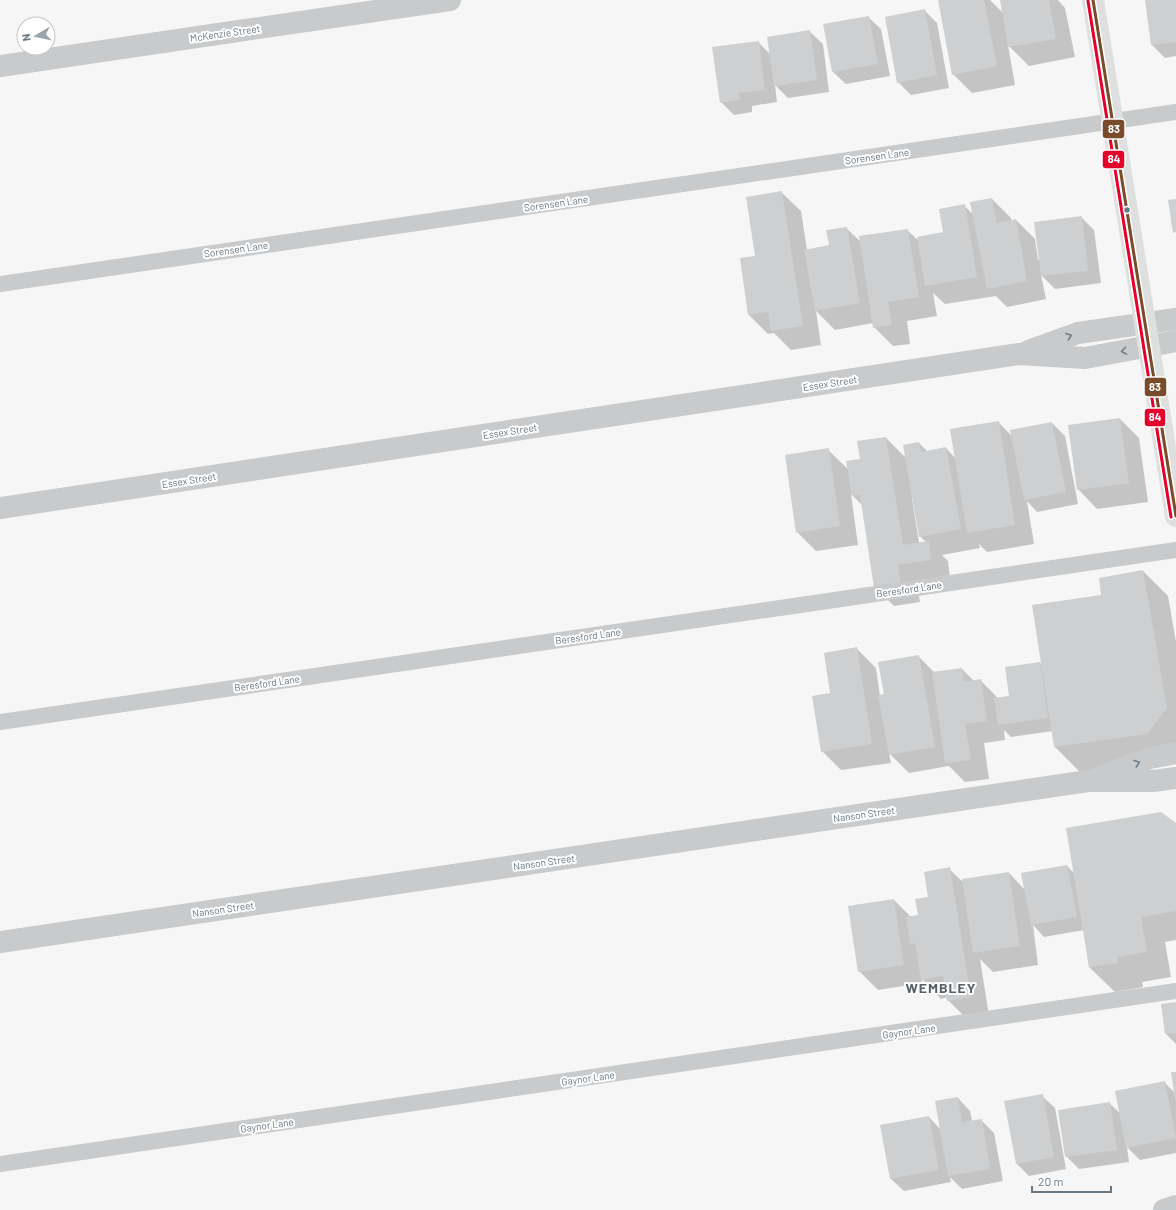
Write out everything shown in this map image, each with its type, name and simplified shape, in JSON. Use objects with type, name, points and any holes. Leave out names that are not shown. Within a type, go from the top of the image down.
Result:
[{"type":"main road","points":[[1093,0],[1176,516]]},
{"type":"street","name":"McKenzie Street","points":[[0,66],[450,0]]},
{"type":"street","name":"Essex Street","points":[[0,508],[1019,354],[1078,333],[1176,319]]},
{"type":"street","name":"Essex Street","points":[[1019,354],[1085,358],[1176,341]]},
{"type":"street","name":"Nanson Street","points":[[1088,781],[1150,758],[1176,753]]},
{"type":"street","name":"Nanson Street","points":[[0,942],[1088,781],[1153,781],[1176,778]]},
{"type":"street","points":[[1164,1210],[1176,1206]]},
{"type":"lane","name":"Sorensen Lane","points":[[0,284],[1176,112]]},
{"type":"lane","name":"Beresford Lane","points":[[0,722],[1176,550]]},
{"type":"lane","name":"Gaynor Lane","points":[[0,1164],[1176,991]]},
{"type":"building","points":[[938,0],[984,0],[997,66],[952,75]]},
{"type":"building","points":[[1000,0],[1049,0],[1056,39],[1008,47]]},
{"type":"building","points":[[1145,0],[1176,0],[1176,42],[1151,45]]},
{"type":"building","points":[[925,9],[937,75],[897,83],[885,17]]},
{"type":"building","points":[[869,16],[878,64],[832,72],[823,24]]},
{"type":"building","points":[[810,30],[817,80],[774,86],[767,37]]},
{"type":"building","points":[[759,41],[765,90],[739,93],[740,100],[720,103],[712,47]]},
{"type":"building","points":[[782,191],[803,326],[771,331],[768,312],[748,315],[740,258],[755,256],[746,197]]},
{"type":"building","points":[[992,198],[997,223],[1016,219],[1027,281],[987,289],[970,202]]},
{"type":"building","points":[[1176,199],[1176,232],[1173,233],[1168,200]]},
{"type":"building","points":[[965,204],[977,277],[925,286],[917,237],[943,232],[939,209]]},
{"type":"building","points":[[1082,216],[1088,271],[1041,276],[1034,222]]},
{"type":"building","points":[[847,227],[860,303],[815,311],[804,250],[829,245],[826,230]]},
{"type":"building","points":[[908,229],[919,297],[888,302],[892,325],[873,328],[859,236]]},
{"type":"building","points":[[1120,418],[1129,483],[1077,490],[1068,425]]},
{"type":"building","points":[[999,421],[1015,525],[967,533],[950,429]]},
{"type":"building","points":[[1052,422],[1066,492],[1024,500],[1010,430]]},
{"type":"building","points":[[886,437],[903,545],[929,541],[931,560],[898,565],[901,583],[874,588],[860,495],[852,496],[846,461],[860,459],[857,441]]},
{"type":"building","points":[[919,442],[921,452],[946,447],[961,529],[919,537],[903,445]]},
{"type":"building","points":[[829,448],[840,526],[796,533],[785,455]]},
{"type":"building","points":[[1143,570],[1167,708],[1147,734],[1054,747],[1032,605],[1101,595],[1099,578]]},
{"type":"building","points":[[857,647],[872,744],[821,752],[812,696],[830,693],[824,653]]},
{"type":"building","points":[[919,655],[935,747],[889,755],[878,695],[884,694],[878,662]]},
{"type":"building","points":[[1040,662],[1048,718],[998,725],[994,698],[1009,696],[1005,667]]},
{"type":"building","points":[[962,668],[964,682],[981,679],[987,721],[965,724],[971,760],[945,763],[932,672]]},
{"type":"building","points":[[1161,812],[1176,823],[1176,911],[1141,917],[1147,952],[1117,957],[1118,963],[1089,967],[1066,828]]},
{"type":"building","points":[[1067,865],[1077,917],[1031,925],[1021,873]]},
{"type":"building","points":[[950,867],[971,997],[947,1001],[943,976],[921,980],[915,943],[910,944],[906,917],[918,915],[915,899],[928,897],[924,872]]},
{"type":"building","points":[[1009,872],[1020,946],[973,953],[962,879]]},
{"type":"building","points":[[894,899],[904,965],[858,972],[848,906]]},
{"type":"building","points":[[1176,1002],[1176,1033],[1165,1034],[1161,1004]]},
{"type":"building","points":[[1171,1072],[1176,1072],[1176,1100],[1175,1100]]},
{"type":"building","points":[[1165,1081],[1176,1138],[1126,1148],[1115,1091]]},
{"type":"building","points":[[1043,1094],[1054,1157],[1016,1164],[1004,1101]]},
{"type":"building","points":[[958,1097],[962,1122],[982,1119],[990,1169],[948,1176],[935,1101]]},
{"type":"building","points":[[1110,1102],[1117,1150],[1065,1157],[1058,1110]]},
{"type":"building","points":[[929,1116],[939,1170],[890,1179],[880,1125]]},
{"type":"transit line","name":"83","points":[[1093,0],[1176,516]]},
{"type":"transit line","name":"84","points":[[1088,1],[1171,517]]},
{"type":"district","name":"WEMBLEY","points":[[941,988]]}]
